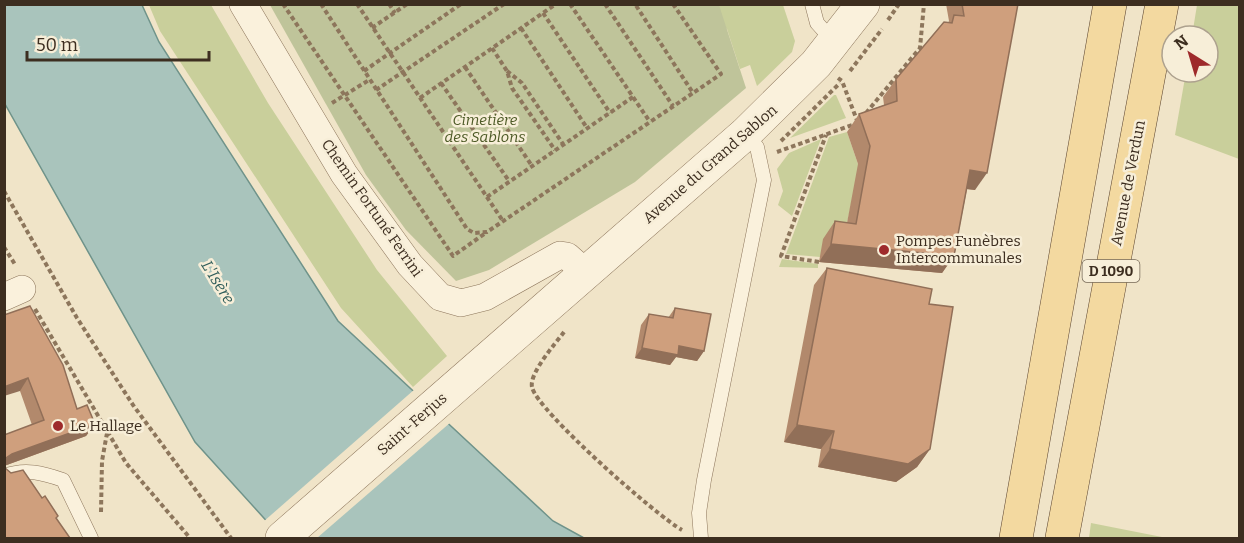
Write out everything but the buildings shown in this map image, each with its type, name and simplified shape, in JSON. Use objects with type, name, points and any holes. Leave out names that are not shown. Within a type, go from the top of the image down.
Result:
[{"type":"main road","name":"D 1090","points":[[1016,538],[1110,4]]},
{"type":"main road","name":"Avenue de Verdun","points":[[1062,538],[1162,4]]},
{"type":"street","name":"Chemin Fortuné Ferrini","points":[[243,4],[344,174],[410,265],[440,297],[461,303],[485,297],[560,255],[567,256],[585,272]]},
{"type":"street","name":"Avenue du Grand Sablon","points":[[555,319],[585,272],[752,146],[863,4]]},
{"type":"street","name":"Saint-Ferjus","points":[[282,538],[555,319]]},
{"type":"lane","points":[[812,4],[825,54]]},
{"type":"lane","points":[[697,537],[704,480],[764,180],[752,146]]},
{"type":"lane","points":[[4,476],[16,472],[42,473],[63,480],[91,538]]},
{"type":"path","points":[[283,4],[453,256],[721,74],[673,4]]},
{"type":"path","points":[[321,4],[467,228],[474,233],[487,232]]},
{"type":"path","points":[[357,4],[503,221]]},
{"type":"path","points":[[389,4],[395,13]]},
{"type":"path","points":[[372,28],[407,4]]},
{"type":"path","points":[[364,71],[461,4]]},
{"type":"path","points":[[376,90],[504,4]]},
{"type":"path","points":[[420,98],[556,4]]},
{"type":"path","points":[[570,4],[650,122]]},
{"type":"path","points":[[606,4],[674,106]]},
{"type":"path","points":[[635,4],[693,93]]},
{"type":"path","points":[[858,123],[920,48],[924,4]]},
{"type":"path","points":[[543,13],[610,113]]},
{"type":"path","points":[[521,28],[587,128]]},
{"type":"path","points":[[492,48],[507,71],[512,88],[555,150]]},
{"type":"path","points":[[825,54],[842,81],[858,123]]},
{"type":"path","points":[[465,67],[532,166]]},
{"type":"path","points":[[507,71],[522,83],[563,144]]},
{"type":"path","points":[[331,103],[369,80]]},
{"type":"path","points":[[441,83],[509,181]]},
{"type":"path","points":[[487,196],[633,97]]},
{"type":"path","points":[[752,146],[826,135],[858,123],[874,112]]},
{"type":"path","points":[[819,262],[781,256],[826,135]]},
{"type":"path","points":[[4,191],[77,318],[127,395],[231,538]]},
{"type":"path","points":[[13,293],[126,463],[190,538]]},
{"type":"path","points":[[555,319],[531,379],[537,398],[566,430],[653,508],[676,527],[697,537]]},
{"type":"path","points":[[103,518],[100,507],[102,461],[107,432]]},
{"type":"green space","points":[[149,5],[211,5],[268,103],[377,270],[447,356],[413,387],[341,308],[160,31]]},
{"type":"green space","name":"Cimetière des Sablons","points":[[270,5],[719,5],[746,88],[635,182],[489,270],[456,281],[406,230],[366,175]]},
{"type":"green space","points":[[678,5],[783,5],[795,41],[792,52],[757,86],[750,65],[740,69],[727,29]]},
{"type":"green space","points":[[1197,5],[1239,5],[1239,159],[1175,135],[1184,84],[1220,84],[1220,24],[1194,24]]},
{"type":"green space","points":[[834,95],[846,118],[790,138]]},
{"type":"green space","points":[[847,132],[859,167],[843,242],[820,257],[786,254],[829,137]]},
{"type":"green space","points":[[821,139],[792,216],[778,205],[783,191],[777,169],[789,153]]},
{"type":"green space","points":[[782,259],[818,264],[818,268],[779,267]]},
{"type":"green space","points":[[1091,523],[1167,538],[1089,538]]},
{"type":"water","name":"L'Isère","points":[[4,5],[142,5],[159,42],[338,321],[553,521],[584,538],[282,538],[195,442],[5,104]]},
{"type":"pier","points":[[415,389],[451,422],[317,538],[277,538],[263,522]]},
{"type":"place","name":"Pompes Funèbres Intercommunales","points":[[884,250]]},
{"type":"place","name":"Le Hallage","points":[[58,426]]}]
